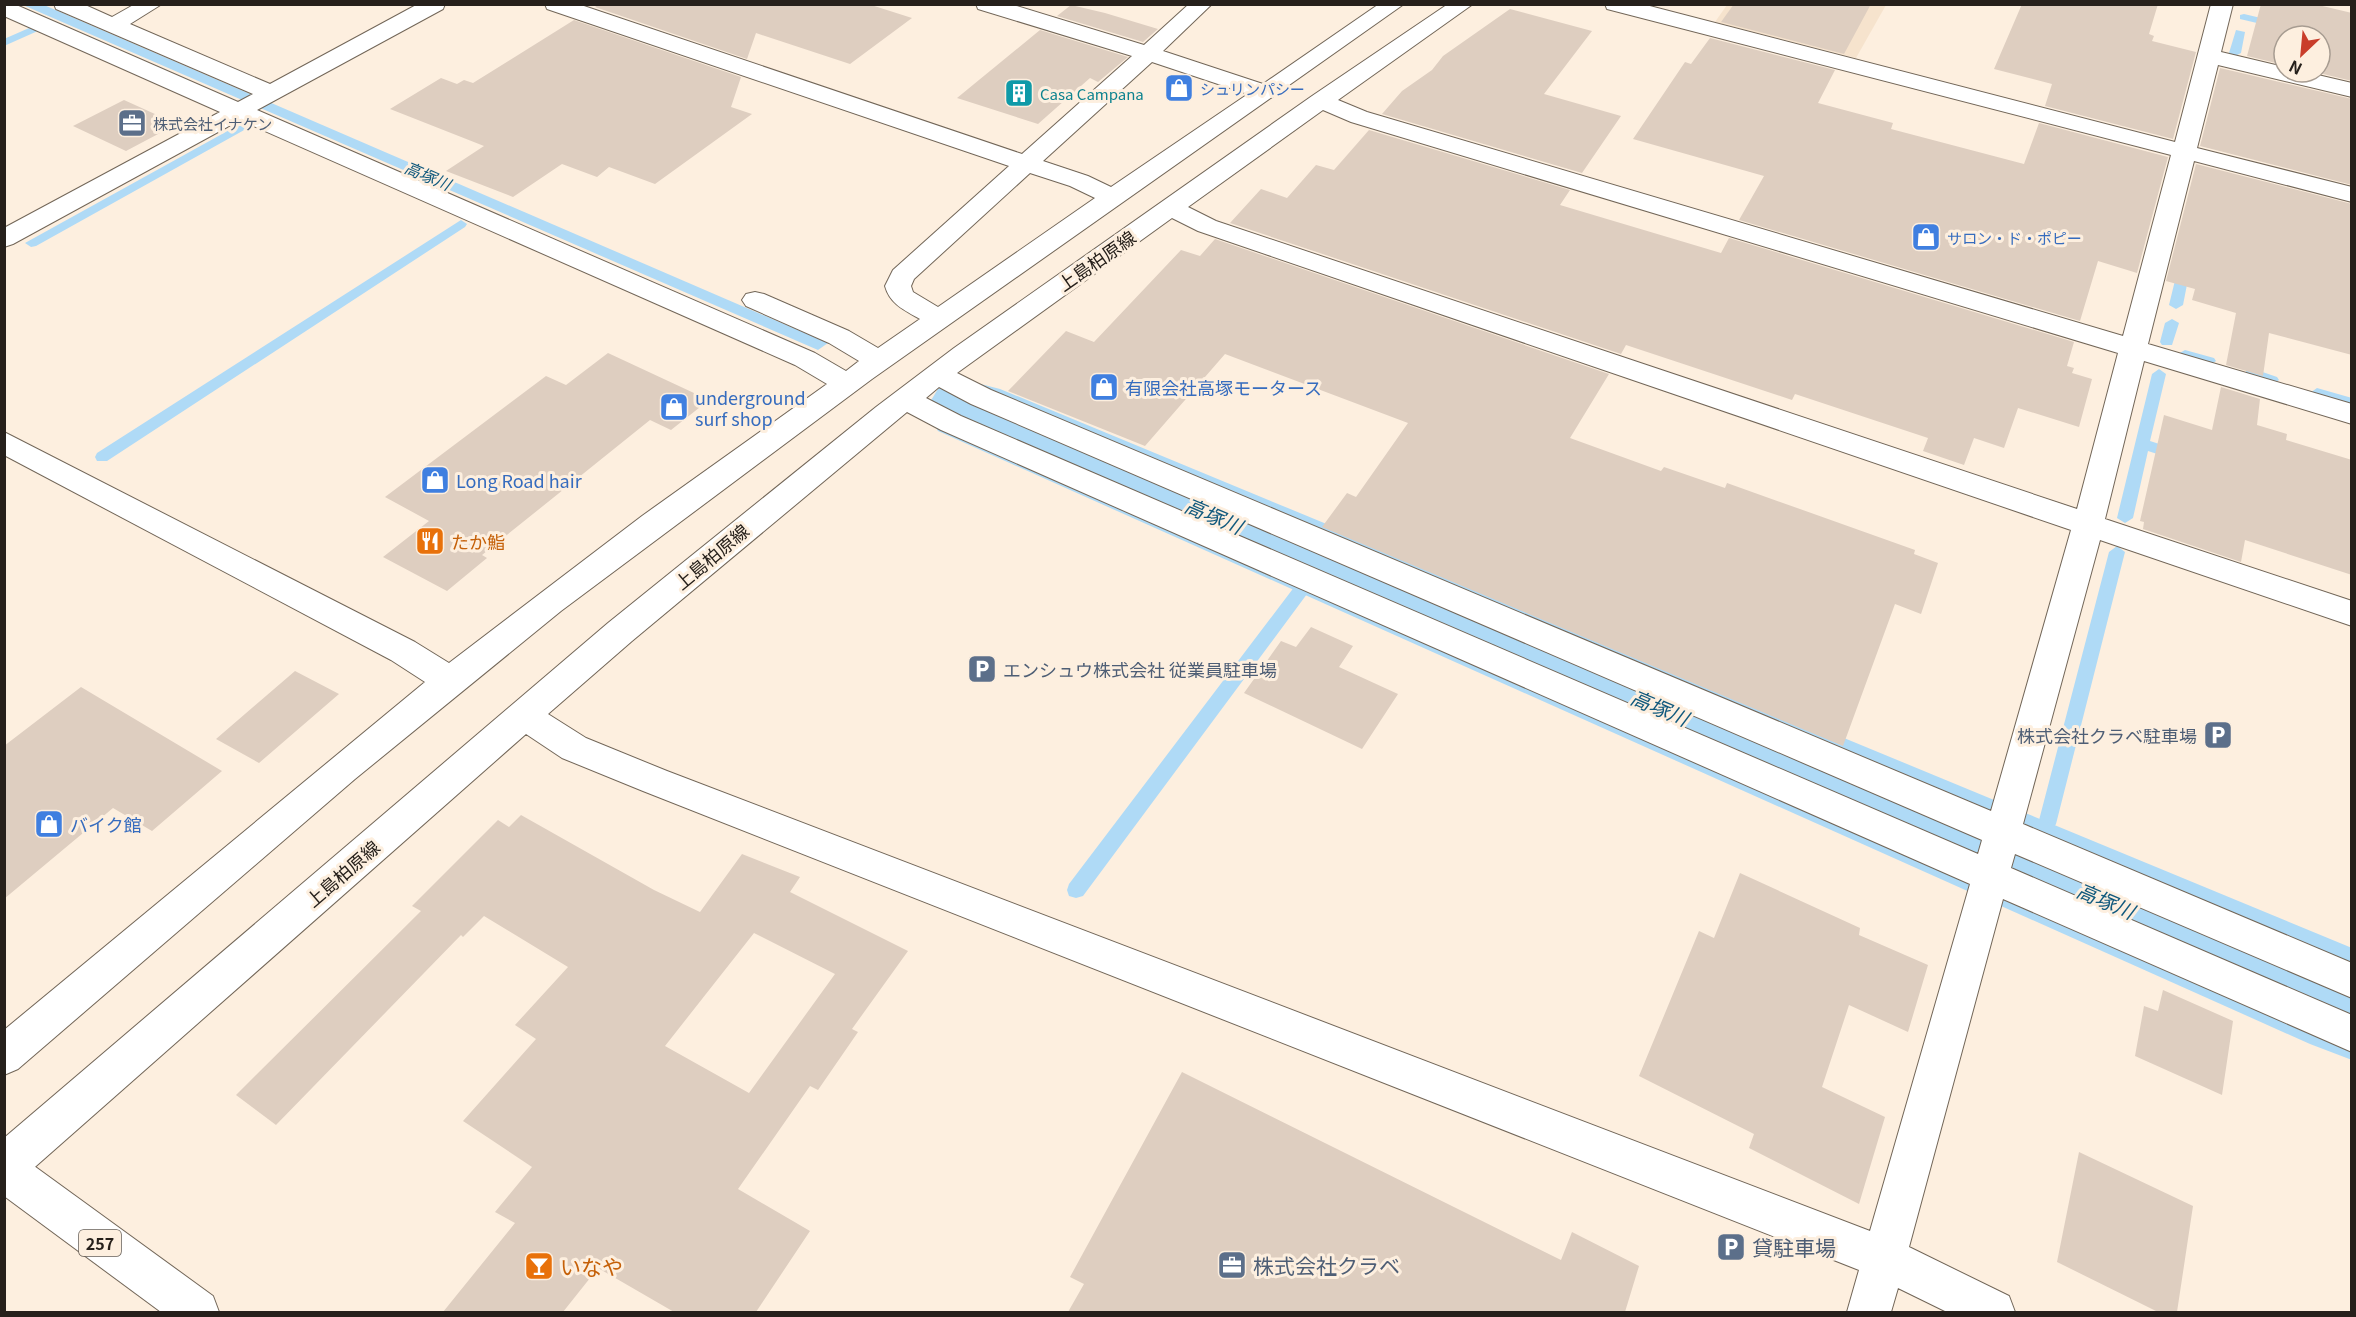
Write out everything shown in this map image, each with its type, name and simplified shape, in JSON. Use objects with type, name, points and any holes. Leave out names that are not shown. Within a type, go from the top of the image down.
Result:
[{"type":"main road","points":[[64,4],[112,25],[255,101],[805,359],[846,383]]},
{"type":"main road","points":[[112,25],[152,4]]},
{"type":"main road","points":[[4,239],[435,4]]},
{"type":"main road","points":[[555,4],[1079,181],[1114,198]]},
{"type":"main road","points":[[986,4],[1229,78],[1266,93]]},
{"type":"main road","points":[[939,319],[901,296],[898,286],[902,276],[1203,4]]},
{"type":"main road","points":[[4,1056],[450,681],[660,518],[846,383],[1395,4]]},
{"type":"main road","name":"上島柏原線","points":[[4,1168],[715,552],[905,399],[1320,101],[1463,4]]},
{"type":"main road","points":[[1615,4],[2352,195]]},
{"type":"main road","points":[[1869,1312],[1882,1257],[2088,526],[2222,4]]},
{"type":"main road","points":[[4,8],[255,101]]},
{"type":"main road","points":[[2209,56],[2352,90]]},
{"type":"main road","points":[[1320,101],[1359,117],[2352,414]]},
{"type":"main road","points":[[1170,208],[1207,226],[2352,614]]},
{"type":"main road","points":[[755,300],[839,337],[879,361]]},
{"type":"main road","points":[[937,375],[992,402],[1995,856],[2352,1034]]},
{"type":"main road","points":[[905,399],[951,423],[1995,856],[2352,981]]},
{"type":"main road","points":[[4,441],[403,651],[450,681]]},
{"type":"main road","points":[[523,716],[574,748],[666,786],[1882,1257],[1993,1312]]},
{"type":"main road","name":"257","points":[[4,1168],[197,1312]]},
{"type":"shaded area","points":[[1727,5],[1886,5],[1856,58],[1715,22]]},
{"type":"water","points":[[23,5],[44,5],[828,343],[818,350]]},
{"type":"building","points":[[599,4],[868,4],[912,18],[850,64],[756,33],[747,59],[595,7]]},
{"type":"building","points":[[1734,4],[1871,4],[1844,54],[1721,22]]},
{"type":"building","points":[[2022,4],[2158,4],[2149,34],[2154,36],[2152,41],[2196,52],[2173,139],[2045,106],[2052,84],[1994,69]]},
{"type":"building","points":[[2261,4],[2314,4],[2352,13],[2352,81],[2332,76],[2332,24],[2272,24],[2272,62],[2247,56]]},
{"type":"building","points":[[1071,5],[1158,29],[1143,42],[1057,16]]},
{"type":"building","points":[[1510,9],[1592,31],[1544,94],[1621,116],[1582,173],[1382,114],[1402,91],[1432,70],[1443,56]]},
{"type":"building","points":[[574,20],[741,77],[731,107],[752,114],[655,184],[609,167],[597,177],[562,164],[513,197],[446,171],[484,146],[390,109],[441,78],[457,84],[464,80],[473,83]]},
{"type":"building","points":[[1040,30],[1128,57],[1098,82],[1090,78],[1038,124],[957,98]]},
{"type":"building","points":[[1710,38],[1835,70],[1818,103],[1893,123],[1891,129],[2024,164],[2039,123],[2168,157],[2137,273],[2098,261],[2080,321],[1739,220],[1764,176],[1633,139],[1685,62],[1691,64]]},
{"type":"building","points":[[2220,68],[2272,80],[2272,84],[2288,84],[2352,99],[2352,185],[2200,146]]},
{"type":"building","points":[[124,100],[177,124],[126,151],[73,126]]},
{"type":"building","points":[[1369,130],[1570,190],[1560,205],[1721,253],[1729,238],[2074,342],[2067,366],[2074,368],[2072,373],[2092,379],[2079,427],[2018,408],[2004,448],[1974,438],[1964,465],[1923,451],[1928,438],[1795,394],[1792,400],[1626,345],[1621,354],[1230,223],[1261,189],[1287,198],[1316,165],[1334,170]]},
{"type":"building","points":[[2196,164],[2352,204],[2352,355],[2269,333],[2263,376],[2226,365],[2236,313],[2192,300],[2195,289],[2166,281]]},
{"type":"building","points":[[1215,239],[1609,374],[1570,438],[1661,471],[1664,467],[1725,488],[1727,483],[1915,550],[1914,554],[1938,563],[1921,614],[1895,604],[1843,746],[1322,527],[1347,493],[1356,497],[1408,423],[1225,354],[1145,446],[1008,391],[1066,331],[1094,342],[1181,250],[1200,256]]},
{"type":"building","points":[[608,353],[709,400],[671,430],[650,420],[482,555],[487,558],[447,591],[383,557],[429,521],[385,497],[546,376],[566,385]]},
{"type":"building","points":[[2221,387],[2260,399],[2257,425],[2287,434],[2286,440],[2352,460],[2352,575],[2245,540],[2241,562],[2143,529],[2144,522],[2140,521],[2164,415],[2212,430]]},
{"type":"building","points":[[1311,627],[1353,646],[1339,667],[1398,694],[1362,749],[1244,693],[1281,641],[1296,647]]},
{"type":"building","points":[[295,671],[339,694],[259,763],[216,739]]},
{"type":"building","name":"バイク館","points":[[81,687],[222,771],[152,831],[113,808],[4,899],[4,746]]},
{"type":"building","points":[[521,815],[654,890],[700,912],[742,854],[800,877],[790,892],[908,951],[852,1029],[858,1032],[818,1090],[810,1086],[738,1189],[810,1231],[756,1312],[674,1312],[598,1268],[563,1312],[443,1312],[515,1223],[495,1212],[532,1167],[463,1121],[536,1039],[515,1025],[568,967],[484,916],[463,937],[461,935],[276,1125],[236,1095],[421,911],[412,906],[498,820],[509,827]],"holes":[[[754,933],[835,974],[749,1093],[665,1046]]]},
{"type":"building","points":[[1740,873],[1860,928],[1859,935],[1928,965],[1908,1032],[1849,1005],[1822,1087],[1885,1117],[1859,1204],[1749,1148],[1754,1134],[1639,1076],[1699,931],[1714,938]]},
{"type":"building","points":[[2163,990],[2233,1021],[2222,1095],[2135,1056],[2144,1006],[2158,1011]]},
{"type":"building","points":[[1182,1072],[1561,1260],[1572,1232],[1639,1266],[1625,1312],[1068,1312],[1084,1284],[1070,1277]]},
{"type":"building","points":[[2079,1152],[2193,1206],[2177,1312],[2158,1312],[2057,1262]]},
{"type":"waterway","points":[[2244,17],[2274,24]]},
{"type":"waterway","points":[[4,43],[36,28]]},
{"type":"waterway","points":[[2235,53],[2240,32]]},
{"type":"waterway","points":[[31,243],[242,127]]},
{"type":"waterway","points":[[102,457],[461,224]]},
{"type":"waterway","points":[[2176,305],[2185,264]]},
{"type":"waterway","points":[[2167,342],[2172,323]]},
{"type":"waterway","points":[[2185,354],[2209,361]]},
{"type":"waterway","points":[[2251,373],[2272,380]]},
{"type":"waterway","points":[[2125,518],[2159,374]]},
{"type":"waterway","points":[[2317,393],[2352,403]]},
{"type":"waterway","name":"高塚川","points":[[969,410],[2352,1005]]},
{"type":"waterway","points":[[2143,444],[2176,455]]},
{"type":"waterway","points":[[2047,824],[2117,552]]},
{"type":"waterway","points":[[1316,569],[1321,562]]},
{"type":"waterway","points":[[1076,890],[1301,590]]},
{"type":"waterway","name":"高塚川","points":[[2034,870],[2037,860]]},
{"type":"place","name":"シュリンパシー","points":[[1179,88]]},
{"type":"place","name":"Casa Campana","points":[[1019,93]]},
{"type":"place","name":"株式会社イナケン","points":[[132,123]]},
{"type":"place","name":"サロン・ド・ポピー","points":[[1926,237]]},
{"type":"place","name":"有限会社高塚モータース","points":[[1104,387]]},
{"type":"place","name":"underground surf shop","points":[[674,407]]},
{"type":"place","name":"Long Road hair","points":[[435,480]]},
{"type":"place","name":"たか鮨","points":[[430,541]]},
{"type":"place","name":"エンシュウ株式会社 従業員駐車場","points":[[982,669]]},
{"type":"place","name":"株式会社クラベ駐車場","points":[[2218,735]]},
{"type":"place","name":"バイク館","points":[[49,824]]},
{"type":"place","name":"貸駐車場","points":[[1731,1247]]},
{"type":"place","name":"株式会社クラベ","points":[[1232,1265]]},
{"type":"place","name":"いなや","points":[[539,1266]]}]
